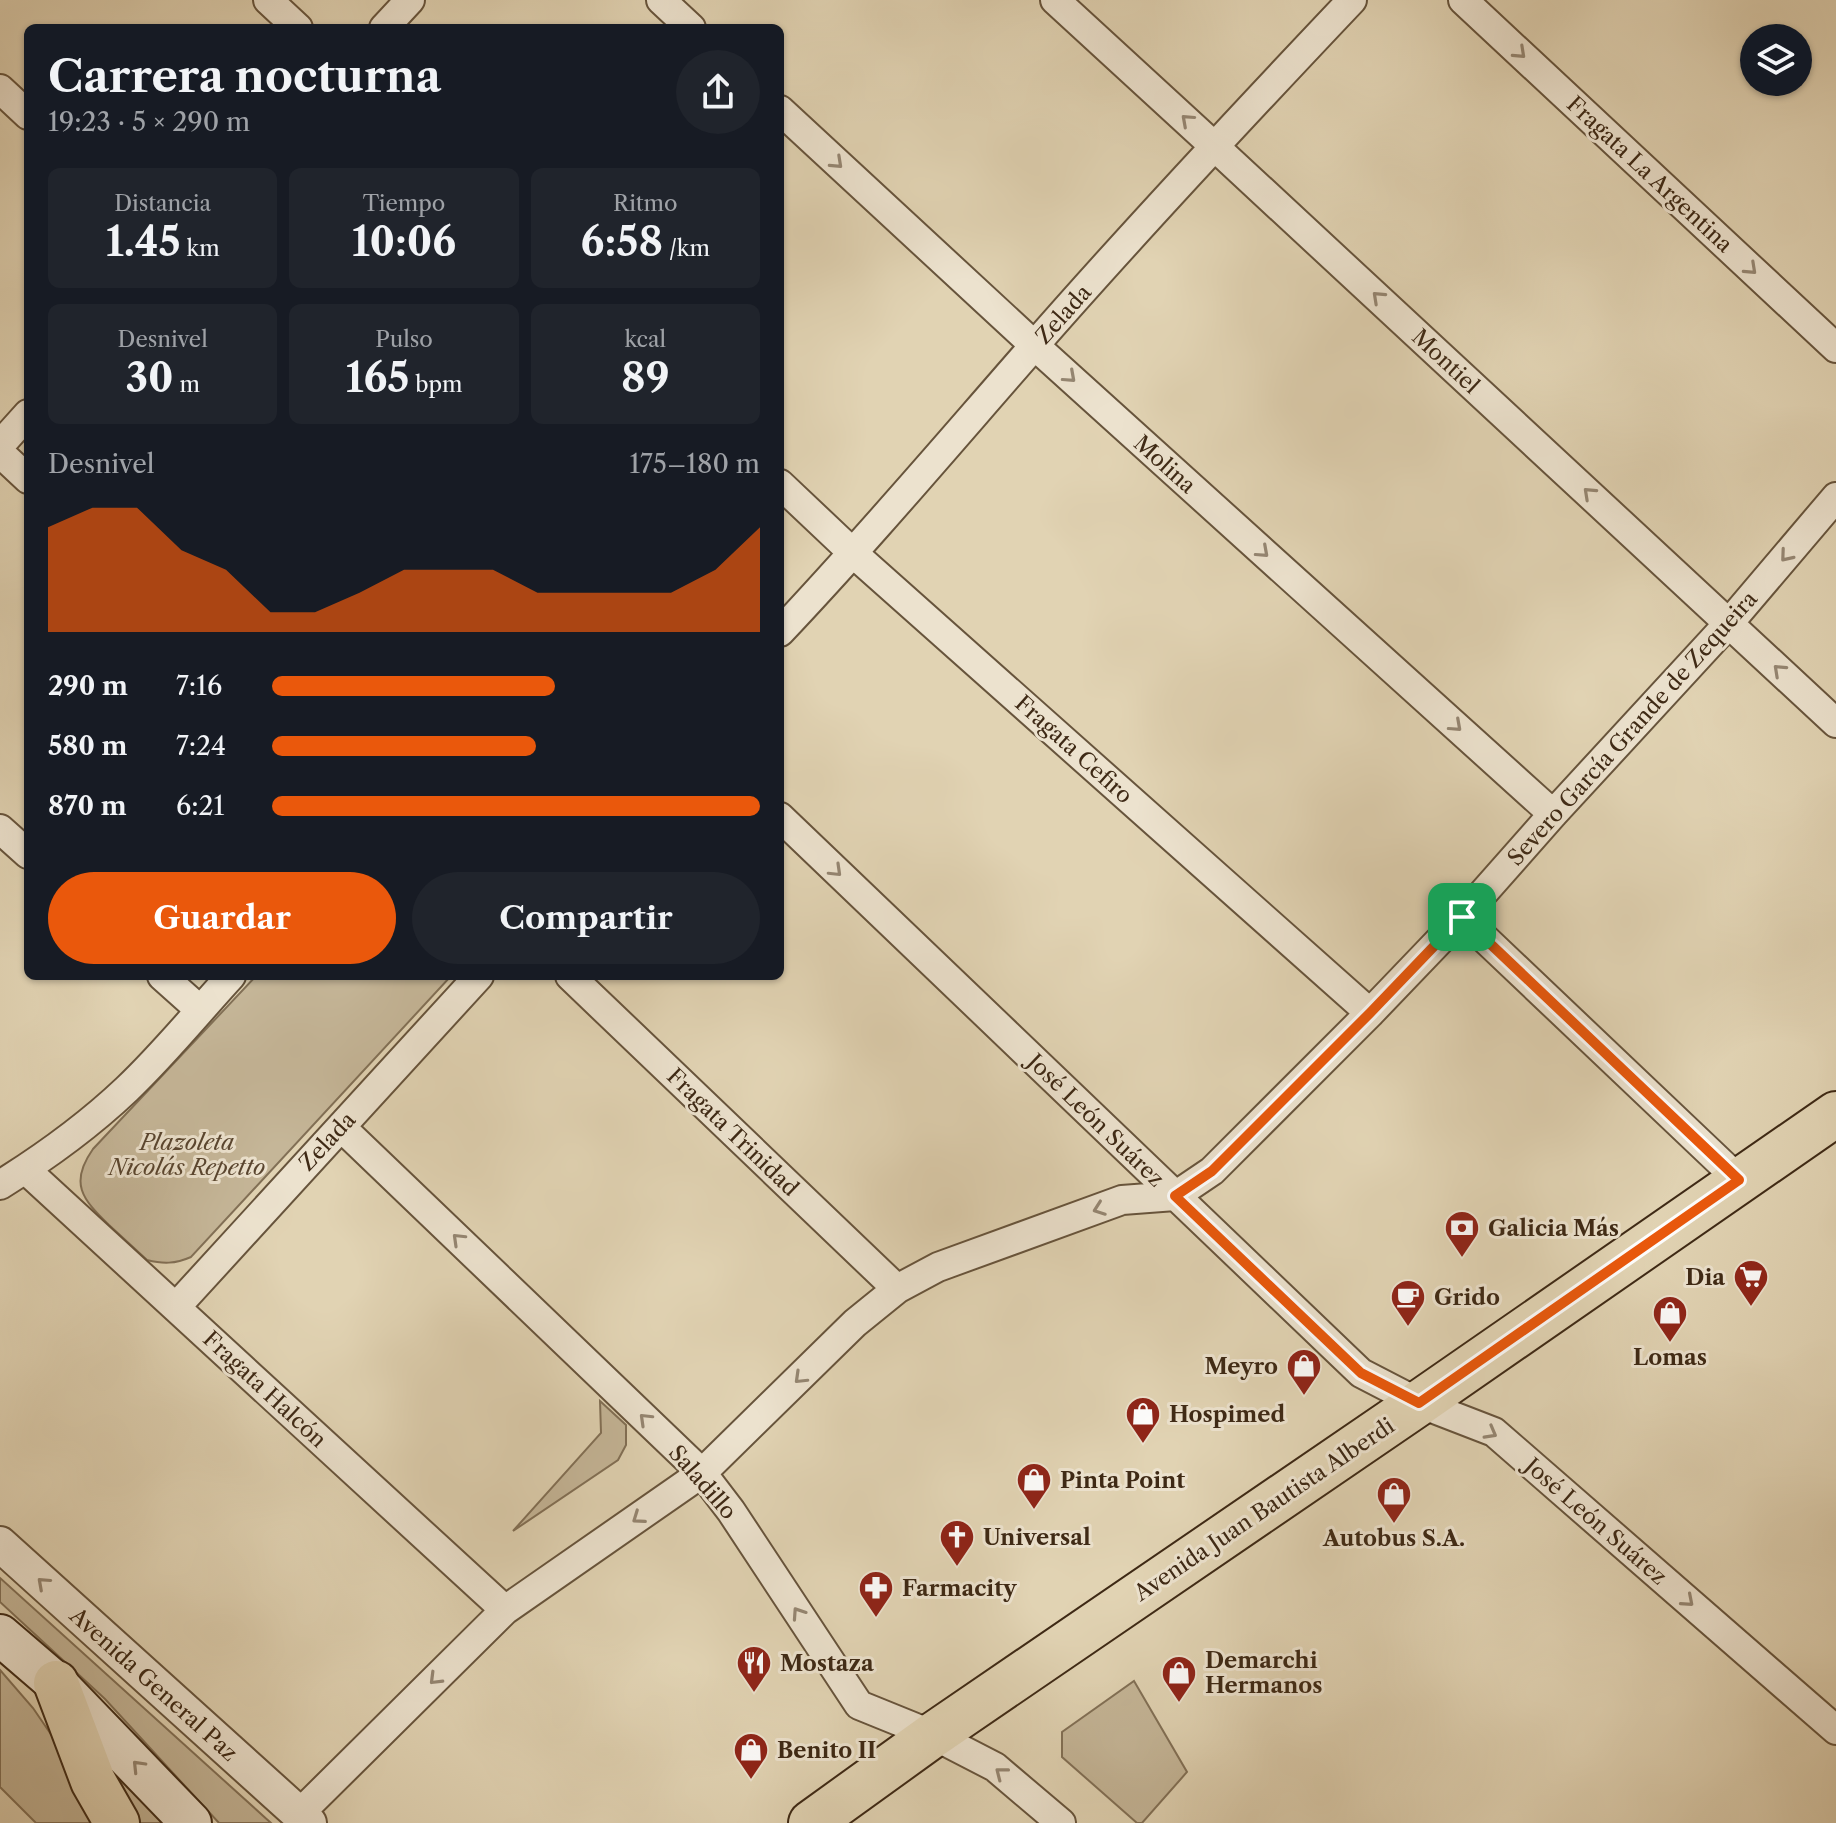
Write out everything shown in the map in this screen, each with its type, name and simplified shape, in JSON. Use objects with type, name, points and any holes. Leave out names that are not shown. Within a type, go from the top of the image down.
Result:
[{"type":"main road","name":"Avenida Juan Bautista Alberdi","points":[[811,1823],[933,1735],[1836,1114]]},
{"type":"main road","points":[[1,1636],[56,1683],[191,1823]]},
{"type":"main road","points":[[56,1683],[93,1781],[117,1823]]},
{"type":"street","points":[[268,0],[294,24]]},
{"type":"street","points":[[388,24],[410,0]]},
{"type":"street","points":[[661,0],[687,24]]},
{"type":"street","name":"Montiel","points":[[1055,0],[1836,723]]},
{"type":"street","name":"Zelada","points":[[784,628],[854,554],[1034,345],[1214,146],[1352,0]]},
{"type":"street","name":"Fragata La Argentina","points":[[1463,0],[1836,348]]},
{"type":"street","points":[[0,89],[24,111]]},
{"type":"street","name":"Molina","points":[[784,114],[1034,345],[1553,814]]},
{"type":"street","points":[[0,445],[24,418]]},
{"type":"street","points":[[0,453],[24,475]]},
{"type":"street","name":"Fragata Cefiro","points":[[784,488],[854,554],[1370,1013]]},
{"type":"street","name":"Severo García Grande de Zequeira","points":[[304,1819],[505,1610],[702,1473],[855,1323],[897,1289],[938,1267],[1122,1200],[1175,1196],[1212,1171],[1462,917],[1729,623],[1836,497]]},
{"type":"street","name":"José León Suárez","points":[[784,821],[1361,1373],[1419,1403],[1494,1432],[1836,1730]]},
{"type":"street","points":[[0,829],[24,850]]},
{"type":"street","points":[[1462,917],[1739,1180]]},
{"type":"street","points":[[166,980],[200,1010]]},
{"type":"street","points":[[0,1185],[80,1128],[128,1088],[227,980]]},
{"type":"street","name":"Zelada","points":[[176,1307],[475,980]]},
{"type":"street","name":"Fragata Trinidad","points":[[574,980],[897,1289]]},
{"type":"street","name":"Saladillo","points":[[341,1127],[702,1473],[731,1511],[859,1705],[933,1735],[995,1767],[1061,1823]]},
{"type":"street","name":"Fragata Halcón","points":[[25,1169],[505,1610]]},
{"type":"street","name":"Avenida General Paz","points":[[0,1544],[304,1819]]},
{"type":"green space","name":"Plazoleta Nicolás Repetto","points":[[252,980],[447,980],[191,1257],[169,1263],[147,1260],[92,1207],[80,1181],[93,1149]]},
{"type":"green space","points":[[600,1401],[626,1425],[626,1445],[618,1460],[513,1531],[601,1433]]},
{"type":"green space","points":[[0,1578],[271,1823],[219,1823],[105,1699],[0,1602]]},
{"type":"green space","points":[[0,1670],[33,1708],[61,1749],[97,1823],[36,1823],[0,1787]]},
{"type":"green space","points":[[1134,1681],[1187,1772],[1142,1823],[1137,1823],[1062,1757],[1062,1732]]},
{"type":"green space","points":[[111,1763],[165,1823],[134,1823],[103,1769]]},
{"type":"place","name":"Galicia Más","points":[[1462,1259]]},
{"type":"place","name":"Dia","points":[[1751,1308]]},
{"type":"place","name":"Grido","points":[[1408,1328]]},
{"type":"place","name":"Lomas","points":[[1670,1344]]},
{"type":"place","name":"Meyro","points":[[1304,1397]]},
{"type":"place","name":"Hospimed","points":[[1143,1445]]},
{"type":"place","name":"Pinta Point","points":[[1034,1511]]},
{"type":"place","name":"Autobus S.A.","points":[[1394,1525]]},
{"type":"place","name":"Universal","points":[[957,1568]]},
{"type":"place","name":"Farmacity","points":[[876,1619]]},
{"type":"place","name":"Mostaza","points":[[754,1694]]},
{"type":"place","name":"Demarchi Hermanos","points":[[1179,1704]]},
{"type":"place","name":"Benito II","points":[[751,1781]]},
{"type":"route","points":[[1462,917],[1739,1180],[1419,1403],[1361,1373],[1175,1196],[1212,1171],[1462,917]]}]
